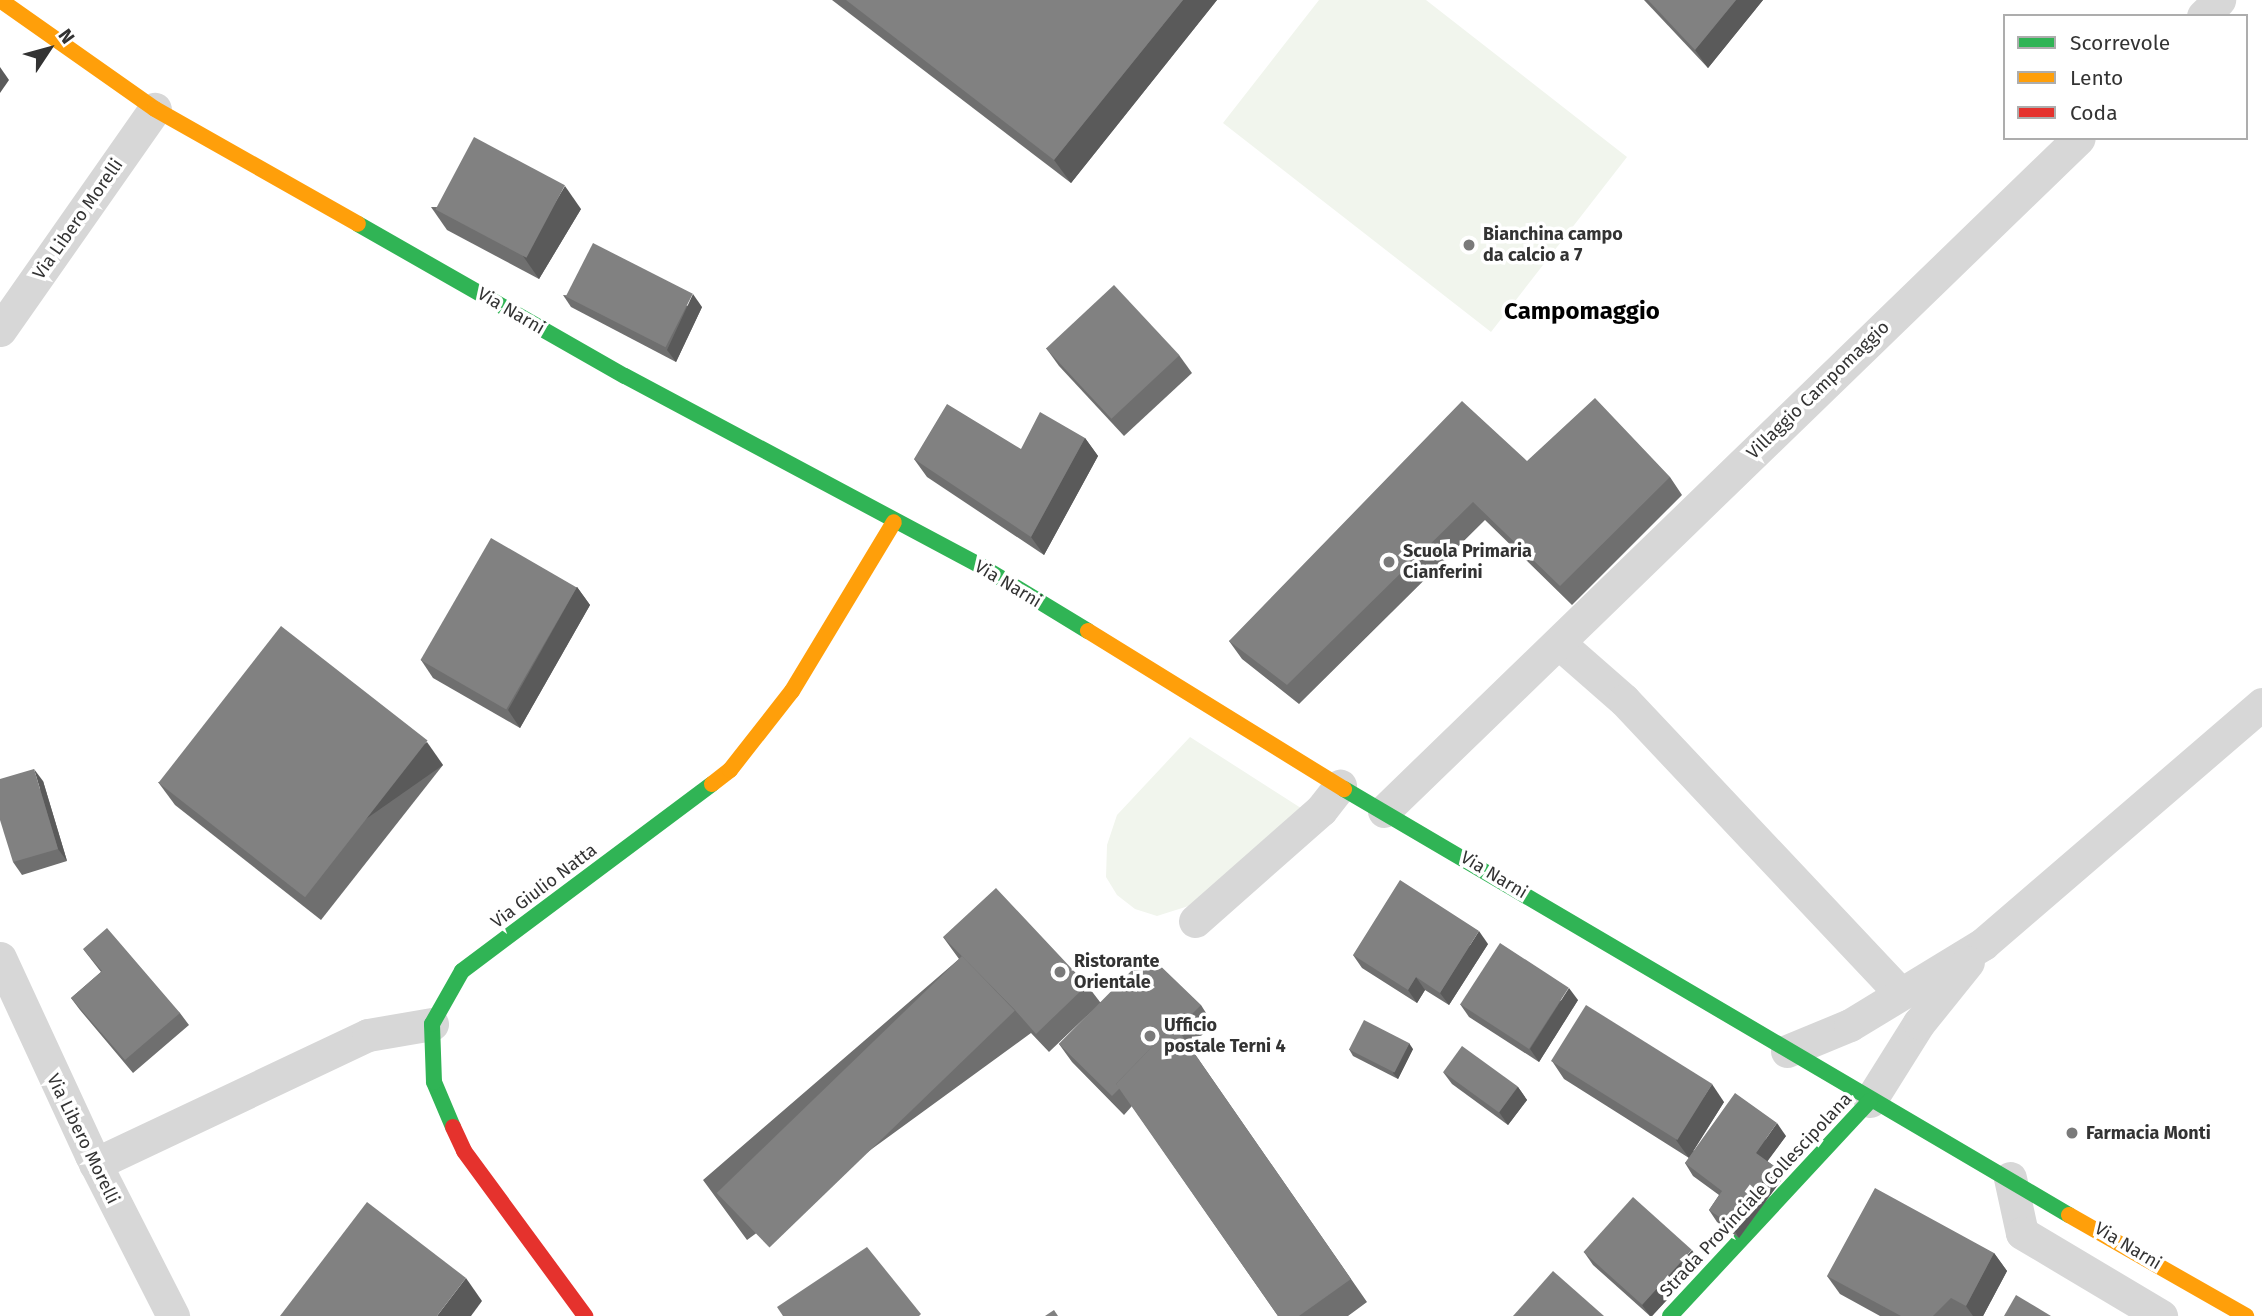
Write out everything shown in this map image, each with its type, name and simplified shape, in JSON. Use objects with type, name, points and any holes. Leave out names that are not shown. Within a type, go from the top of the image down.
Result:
[{"type":"main road","name":"Via Narni","points":[[0,0],[155,109],[625,376],[986,569],[1340,786],[1870,1101],[2010,1178],[2246,1316]]},
{"type":"main road","name":"Via Giulio Natta","points":[[432,1024],[463,971],[730,770],[792,691],[894,522]]},
{"type":"main road","points":[[432,1024],[433,1082],[464,1151],[585,1316]]},
{"type":"main road","name":"Strada Provinciale Collescipolana","points":[[1670,1316],[1870,1101]]},
{"type":"street","points":[[2205,14],[2219,0]]},
{"type":"street","name":"Via Libero Morelli","points":[[0,330],[155,109]]},
{"type":"street","name":"Villaggio Campomaggio","points":[[1384,811],[1417,775],[1560,644],[1792,413],[2077,140]]},
{"type":"street","points":[[1560,644],[1624,700],[1900,993]]},
{"type":"street","points":[[1787,1051],[1850,1025],[1983,944],[2262,704]]},
{"type":"street","points":[[1195,921],[1321,810],[1340,786]]},
{"type":"street","points":[[1870,1101],[1919,1023],[1983,944]]},
{"type":"street","name":"Via Libero Morelli","points":[[0,958],[95,1164],[173,1316]]},
{"type":"street","points":[[95,1164],[368,1035],[432,1024]]},
{"type":"street","points":[[2010,1178],[2022,1233],[2161,1316]]},
{"type":"shaded area","name":"Bianchina campo da calcio a 7","points":[[1319,0],[1426,0],[1627,157],[1491,332],[1223,123]]},
{"type":"shaded area","points":[[1190,737],[1304,810],[1198,903],[1157,916],[1135,909],[1117,895],[1106,877],[1107,845],[1117,815]]},
{"type":"building","points":[[846,0],[1183,0],[1054,160]]},
{"type":"building","points":[[1648,0],[1736,0],[1695,50]]},
{"type":"building","points":[[474,137],[565,185],[526,258],[436,209]]},
{"type":"building","points":[[593,243],[693,294],[666,347],[566,296]]},
{"type":"building","points":[[1114,285],[1179,355],[1111,419],[1046,348]]},
{"type":"building","name":"Scuola Primaria Cianferini","points":[[1595,398],[1670,477],[1560,586],[1473,502],[1287,685],[1229,641],[1462,401],[1527,461]]},
{"type":"building","points":[[947,404],[1021,449],[1040,412],[1085,438],[1031,537],[914,459]]},
{"type":"building","points":[[491,538],[577,588],[506,710],[420,660]]},
{"type":"building","points":[[281,626],[428,741],[305,897],[158,783]]},
{"type":"building","points":[[34,769],[58,849],[13,862],[0,820],[0,779]]},
{"type":"building","points":[[1400,880],[1479,931],[1440,993],[1416,977],[1408,990],[1353,955]]},
{"type":"building","points":[[996,888],[1087,985],[1036,1034],[943,937]]},
{"type":"building","points":[[107,928],[180,1013],[125,1060],[71,998],[102,971],[83,949]]},
{"type":"building","points":[[1500,943],[1569,988],[1529,1049],[1460,1004]]},
{"type":"building","name":"Ufficio postale Terni 4","points":[[1148,954],[1201,1005],[1177,1029],[1174,1024],[1116,1084],[1120,1088],[1112,1096],[1059,1044]]},
{"type":"building","points":[[962,956],[1015,1011],[769,1248],[717,1193]]},
{"type":"building","points":[[1586,1005],[1712,1084],[1677,1140],[1551,1061]]},
{"type":"building","points":[[1364,1020],[1409,1043],[1394,1073],[1349,1049]]},
{"type":"building","points":[[1174,1024],[1351,1279],[1299,1316],[1278,1316],[1116,1084]]},
{"type":"building","points":[[1462,1046],[1518,1087],[1499,1112],[1443,1072]]},
{"type":"building","points":[[1735,1093],[1777,1123],[1756,1153],[1774,1166],[1731,1225],[1709,1210],[1722,1191],[1685,1163]]},
{"type":"building","points":[[1875,1188],[1994,1253],[1966,1306],[1951,1298],[1933,1316],[1901,1316],[1827,1276]]},
{"type":"building","points":[[1633,1197],[1692,1250],[1642,1305],[1583,1252]]},
{"type":"building","points":[[367,1202],[466,1278],[437,1316],[280,1316]]},
{"type":"building","points":[[867,1247],[921,1314],[919,1316],[783,1316],[777,1307]]},
{"type":"building","points":[[1553,1271],[1604,1316],[1513,1316]]},
{"type":"building","points":[[2016,1295],[2051,1316],[2004,1316]]},
{"type":"building","points":[[1054,1310],[1058,1316],[1045,1316]]},
{"type":"traffic: fast","points":[[358,224],[625,376],[986,569],[1088,631]]},
{"type":"traffic: fast","points":[[453,1127],[434,1082],[432,1024],[462,971],[712,784]]},
{"type":"traffic: fast","points":[[1344,789],[2069,1215]]},
{"type":"traffic: fast","points":[[1670,1316],[1870,1101]]},
{"type":"traffic: slow","points":[[0,0],[155,109],[358,224]]},
{"type":"traffic: slow","points":[[712,784],[730,770],[792,691],[894,522]]},
{"type":"traffic: slow","points":[[1088,631],[1344,789]]},
{"type":"traffic: slow","points":[[2069,1215],[2246,1316]]},
{"type":"traffic: jam","points":[[453,1127],[464,1151],[585,1316]]},
{"type":"place","name":"Bianchina campo da calcio a 7","points":[[1469,245]]},
{"type":"place","name":"Scuola Primaria Cianferini","points":[[1389,562]]},
{"type":"place","name":"Ristorante Orientale","points":[[1060,972]]},
{"type":"place","name":"Ufficio postale Terni 4","points":[[1150,1036]]},
{"type":"place","name":"Farmacia Monti","points":[[2072,1133]]},
{"type":"district","name":"Campomaggio","points":[[1582,312]]}]
